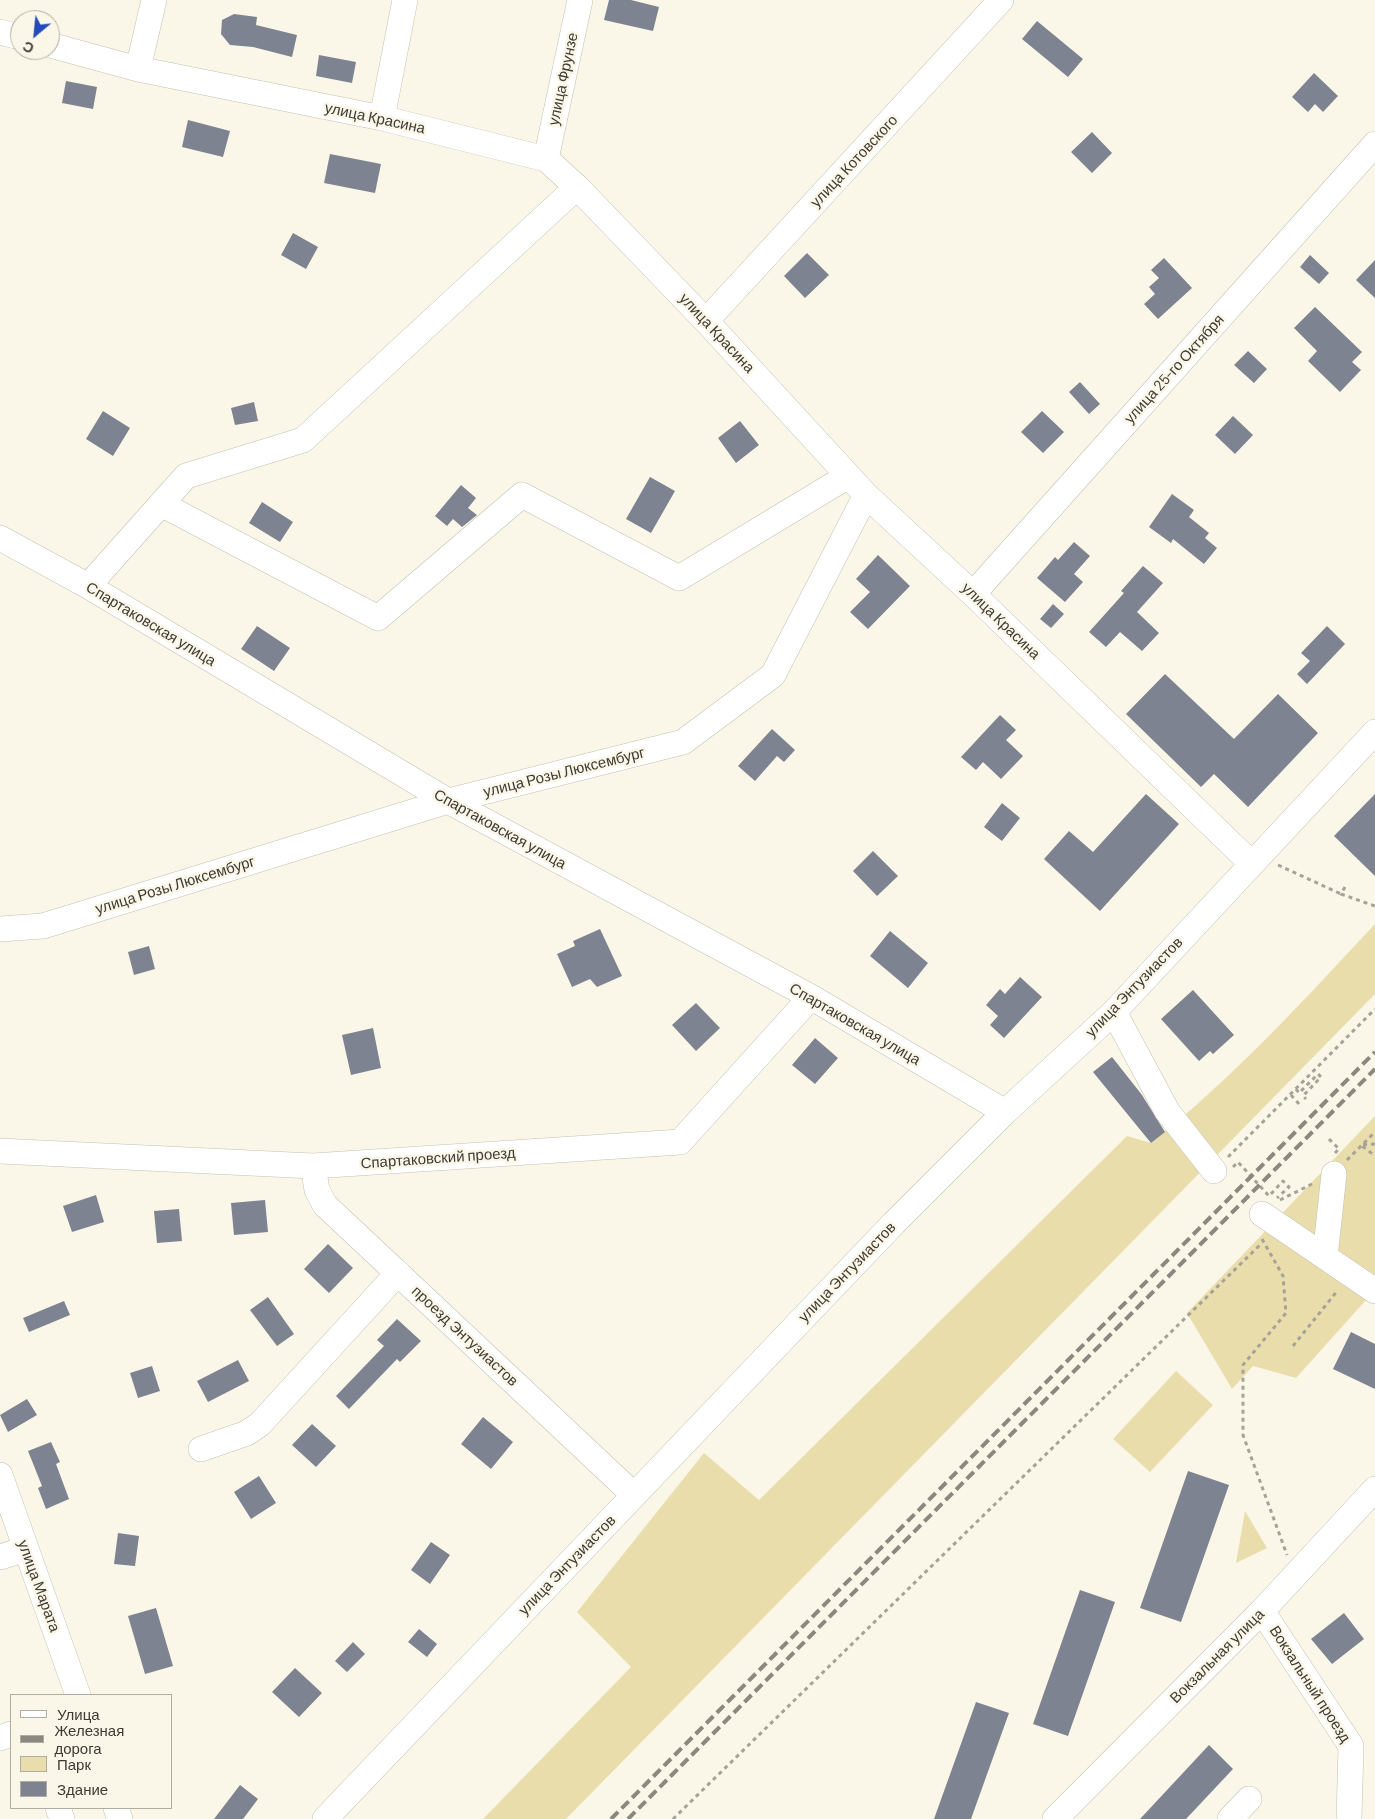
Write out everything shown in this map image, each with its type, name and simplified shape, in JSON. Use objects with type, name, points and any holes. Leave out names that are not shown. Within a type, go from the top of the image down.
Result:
[{"type":"street","points":[[138,69],[154,0]]},
{"type":"street","points":[[382,118],[405,0]]},
{"type":"street","name":"улица Фрунзе","points":[[546,159],[580,0]]},
{"type":"street","name":"улица Котовского","points":[[706,321],[1001,0]]},
{"type":"street","name":"улица Красина","points":[[60,49],[138,69],[382,118],[546,159],[577,187],[706,321],[866,495],[1255,860]]},
{"type":"street","name":"улица 25-го Октября","points":[[973,594],[1375,144]]},
{"type":"street","points":[[88,586],[186,476],[303,440],[577,187]]},
{"type":"street","points":[[161,504],[378,618],[522,495],[679,578],[848,476]]},
{"type":"street","name":"улица Розы Люксембург","points":[[0,929],[43,926],[448,801],[683,742],[773,675],[866,495]]},
{"type":"street","name":"Спартаковская улица","points":[[0,538],[88,586],[448,801],[811,997],[1005,1112]]},
{"type":"street","name":"улица Энтузиастов","points":[[325,1819],[894,1223],[1005,1112],[1114,1012],[1375,732]]},
{"type":"street","name":"Спартаковский проезд","points":[[0,1151],[313,1166],[680,1142],[811,997]]},
{"type":"street","points":[[1114,1012],[1167,1111],[1214,1171]]},
{"type":"street","name":"проезд Энтузиастов","points":[[313,1166],[317,1190],[325,1205],[634,1495]]},
{"type":"street","points":[[1325,1257],[1334,1174]]},
{"type":"street","points":[[1263,1215],[1375,1291]]},
{"type":"street","points":[[201,1449],[247,1433],[260,1424],[398,1273]]},
{"type":"street","name":"улица Марата","points":[[0,1475],[78,1694]]},
{"type":"street","name":"Вокзальная улица","points":[[1055,1819],[1295,1578],[1375,1489]]},
{"type":"street","points":[[0,1557],[25,1549]]},
{"type":"street","name":"Вокзальный проезд","points":[[1262,1611],[1351,1746],[1349,1819]]},
{"type":"street","points":[[1230,1819],[1249,1799]]},
{"type":"path","points":[[1255,860],[1375,906]]},
{"type":"path","points":[[1341,894],[1345,887]]},
{"type":"path","points":[[1295,1578],[1243,1436],[1243,1365],[1286,1313],[1283,1276],[1262,1243],[1260,1227],[1263,1215],[1289,1187],[1283,1181],[1269,1196],[1238,1162],[1221,1178],[1214,1171],[1375,1009]]},
{"type":"path","points":[[1296,1089],[1299,1093],[1318,1074],[1321,1077],[1302,1096],[1306,1099]]},
{"type":"path","points":[[1291,1095],[1300,1105]]},
{"type":"path","points":[[1263,1215],[1280,1199],[1334,1174],[1375,1132]]},
{"type":"path","points":[[1329,1139],[1339,1148]]},
{"type":"path","points":[[1361,1145],[1375,1144]]},
{"type":"path","points":[[1361,1145],[1375,1156]]},
{"type":"path","points":[[674,1819],[1262,1243]]},
{"type":"path","points":[[1293,1346],[1332,1298]]},
{"type":"green space","points":[[1375,924],[1375,994],[566,1819],[483,1819],[631,1667],[577,1612],[704,1453],[759,1500],[1127,1136],[1151,1143],[1181,1118],[1267,1038]]},
{"type":"green space","points":[[1375,1116],[1375,1290],[1296,1378],[1253,1366],[1232,1389],[1187,1313]]},
{"type":"green space","points":[[1176,1371],[1213,1405],[1150,1472],[1113,1439]]},
{"type":"green space","points":[[1245,1511],[1267,1548],[1236,1563]]},
{"type":"building","points":[[609,0],[631,0],[659,7],[653,31],[604,20]]},
{"type":"building","points":[[234,14],[257,17],[256,25],[297,35],[292,57],[253,47],[230,45],[221,34],[222,20]]},
{"type":"building","points":[[1037,21],[1083,59],[1068,77],[1022,39]]},
{"type":"building","points":[[319,55],[356,62],[352,83],[316,76]]},
{"type":"building","points":[[1314,73],[1338,96],[1323,112],[1315,104],[1308,112],[1292,97]]},
{"type":"building","points":[[66,81],[97,87],[93,109],[62,103]]},
{"type":"building","points":[[188,120],[230,131],[223,157],[182,147]]},
{"type":"building","points":[[1092,132],[1112,153],[1092,173],[1071,152]]},
{"type":"building","points":[[330,154],[381,164],[375,193],[324,183]]},
{"type":"building","points":[[293,233],[318,247],[306,269],[281,255]]},
{"type":"building","points":[[807,253],[829,275],[805,298],[784,276]]},
{"type":"building","points":[[1310,255],[1329,273],[1319,284],[1300,267]]},
{"type":"building","points":[[1164,258],[1192,288],[1158,319],[1144,304],[1155,294],[1149,287],[1159,278],[1151,270]]},
{"type":"building","points":[[1375,260],[1375,298],[1356,280]]},
{"type":"building","points":[[1315,307],[1362,352],[1352,362],[1361,370],[1340,392],[1308,361],[1317,351],[1294,328]]},
{"type":"building","points":[[1248,351],[1267,369],[1254,383],[1234,365]]},
{"type":"building","points":[[1080,382],[1100,404],[1089,414],[1069,392]]},
{"type":"building","points":[[254,402],[258,421],[235,425],[231,408]]},
{"type":"building","points":[[103,411],[130,428],[113,456],[86,439]]},
{"type":"building","points":[[1042,411],[1064,432],[1043,453],[1021,432]]},
{"type":"building","points":[[1233,416],[1253,435],[1235,454],[1215,435]]},
{"type":"building","points":[[740,421],[759,445],[736,463],[718,438]]},
{"type":"building","points":[[650,477],[675,491],[651,533],[626,519]]},
{"type":"building","points":[[461,485],[476,498],[468,508],[477,515],[462,527],[453,519],[447,526],[435,516]]},
{"type":"building","points":[[1172,494],[1194,510],[1189,517],[1209,533],[1205,538],[1217,548],[1204,564],[1173,539],[1171,543],[1149,527]]},
{"type":"building","points":[[262,502],[293,522],[280,542],[249,523]]},
{"type":"building","points":[[1074,542],[1090,556],[1074,574],[1083,582],[1065,602],[1037,578],[1055,557],[1058,560]]},
{"type":"building","points":[[878,555],[910,586],[868,629],[850,612],[870,592],[856,579]]},
{"type":"building","points":[[1143,566],[1163,583],[1137,612],[1159,633],[1142,651],[1120,632],[1106,647],[1089,632],[1124,593],[1121,591]]},
{"type":"building","points":[[1053,604],[1064,614],[1051,628],[1040,619]]},
{"type":"building","points":[[257,626],[290,648],[274,671],[241,649]]},
{"type":"building","points":[[1327,626],[1345,644],[1307,684],[1297,674],[1310,661],[1301,653]]},
{"type":"building","points":[[1165,674],[1234,739],[1278,694],[1318,733],[1248,807],[1214,774],[1201,787],[1126,714]]},
{"type":"building","points":[[1000,715],[1016,730],[1006,740],[1023,756],[1001,779],[983,762],[976,770],[961,757]]},
{"type":"building","points":[[772,729],[795,750],[784,762],[777,756],[755,781],[738,766]]},
{"type":"building","points":[[1146,794],[1179,824],[1100,911],[1044,859],[1069,831],[1093,852]]},
{"type":"building","points":[[1375,794],[1375,876],[1334,836]]},
{"type":"building","points":[[1002,803],[1020,818],[1002,841],[984,827]]},
{"type":"building","points":[[873,851],[898,876],[877,896],[853,871]]},
{"type":"building","points":[[600,929],[622,976],[597,987],[590,979],[572,987],[557,954],[575,946],[573,941]]},
{"type":"building","points":[[890,931],[928,963],[908,988],[870,956]]},
{"type":"building","points":[[149,946],[155,969],[134,975],[128,952]]},
{"type":"building","points":[[1020,977],[1042,997],[1004,1038],[990,1025],[998,1016],[986,1005],[1000,989],[1005,994]]},
{"type":"building","points":[[1193,990],[1234,1035],[1213,1054],[1210,1051],[1199,1061],[1161,1019]]},
{"type":"building","points":[[696,1003],[720,1028],[696,1051],[672,1025]]},
{"type":"building","points":[[373,1028],[381,1068],[351,1075],[342,1035]]},
{"type":"building","points":[[815,1038],[838,1058],[815,1084],[792,1065]]},
{"type":"building","points":[[1112,1057],[1142,1095],[1165,1132],[1151,1143],[1093,1072]]},
{"type":"building","points":[[96,1195],[104,1222],[72,1232],[63,1206]]},
{"type":"building","points":[[265,1200],[268,1232],[234,1235],[231,1203]]},
{"type":"building","points":[[179,1209],[182,1241],[157,1243],[154,1211]]},
{"type":"building","points":[[328,1244],[353,1268],[329,1293],[304,1269]]},
{"type":"building","points":[[268,1297],[294,1334],[277,1346],[250,1310]]},
{"type":"building","points":[[64,1301],[70,1315],[29,1332],[23,1318]]},
{"type":"building","points":[[397,1319],[421,1341],[400,1362],[397,1359],[349,1409],[336,1396],[384,1346],[377,1340]]},
{"type":"building","points":[[1351,1332],[1375,1344],[1375,1389],[1333,1369]]},
{"type":"building","points":[[238,1360],[249,1381],[208,1402],[197,1381]]},
{"type":"building","points":[[152,1366],[160,1391],[138,1398],[130,1373]]},
{"type":"building","points":[[27,1399],[37,1415],[8,1432],[0,1415]]},
{"type":"building","points":[[483,1417],[513,1442],[491,1469],[461,1444]]},
{"type":"building","points":[[312,1424],[336,1446],[316,1467],[292,1445]]},
{"type":"building","points":[[51,1442],[60,1462],[56,1464],[69,1499],[46,1509],[38,1488],[42,1486],[28,1451]]},
{"type":"building","points":[[1188,1471],[1229,1485],[1181,1622],[1140,1608]]},
{"type":"building","points":[[259,1476],[276,1503],[251,1519],[234,1492]]},
{"type":"building","points":[[118,1533],[139,1536],[135,1566],[114,1564]]},
{"type":"building","points":[[431,1542],[450,1555],[430,1584],[411,1570]]},
{"type":"building","points":[[1080,1590],[1115,1602],[1068,1736],[1033,1724]]},
{"type":"building","points":[[156,1608],[173,1666],[145,1674],[128,1616]]},
{"type":"building","points":[[1344,1613],[1364,1639],[1332,1664],[1311,1639]]},
{"type":"building","points":[[419,1629],[437,1644],[427,1657],[408,1642]]},
{"type":"building","points":[[353,1642],[365,1654],[347,1672],[335,1661]]},
{"type":"building","points":[[295,1668],[322,1693],[299,1717],[272,1692]]},
{"type":"building","points":[[976,1702],[1009,1713],[971,1819],[934,1819]]},
{"type":"building","points":[[1209,1745],[1233,1769],[1186,1819],[1140,1819]]},
{"type":"building","points":[[240,1785],[258,1799],[243,1819],[214,1819]]},
{"type":"railway","points":[[611,1819],[1375,1052]]},
{"type":"railway","points":[[628,1819],[1375,1069]]}]
